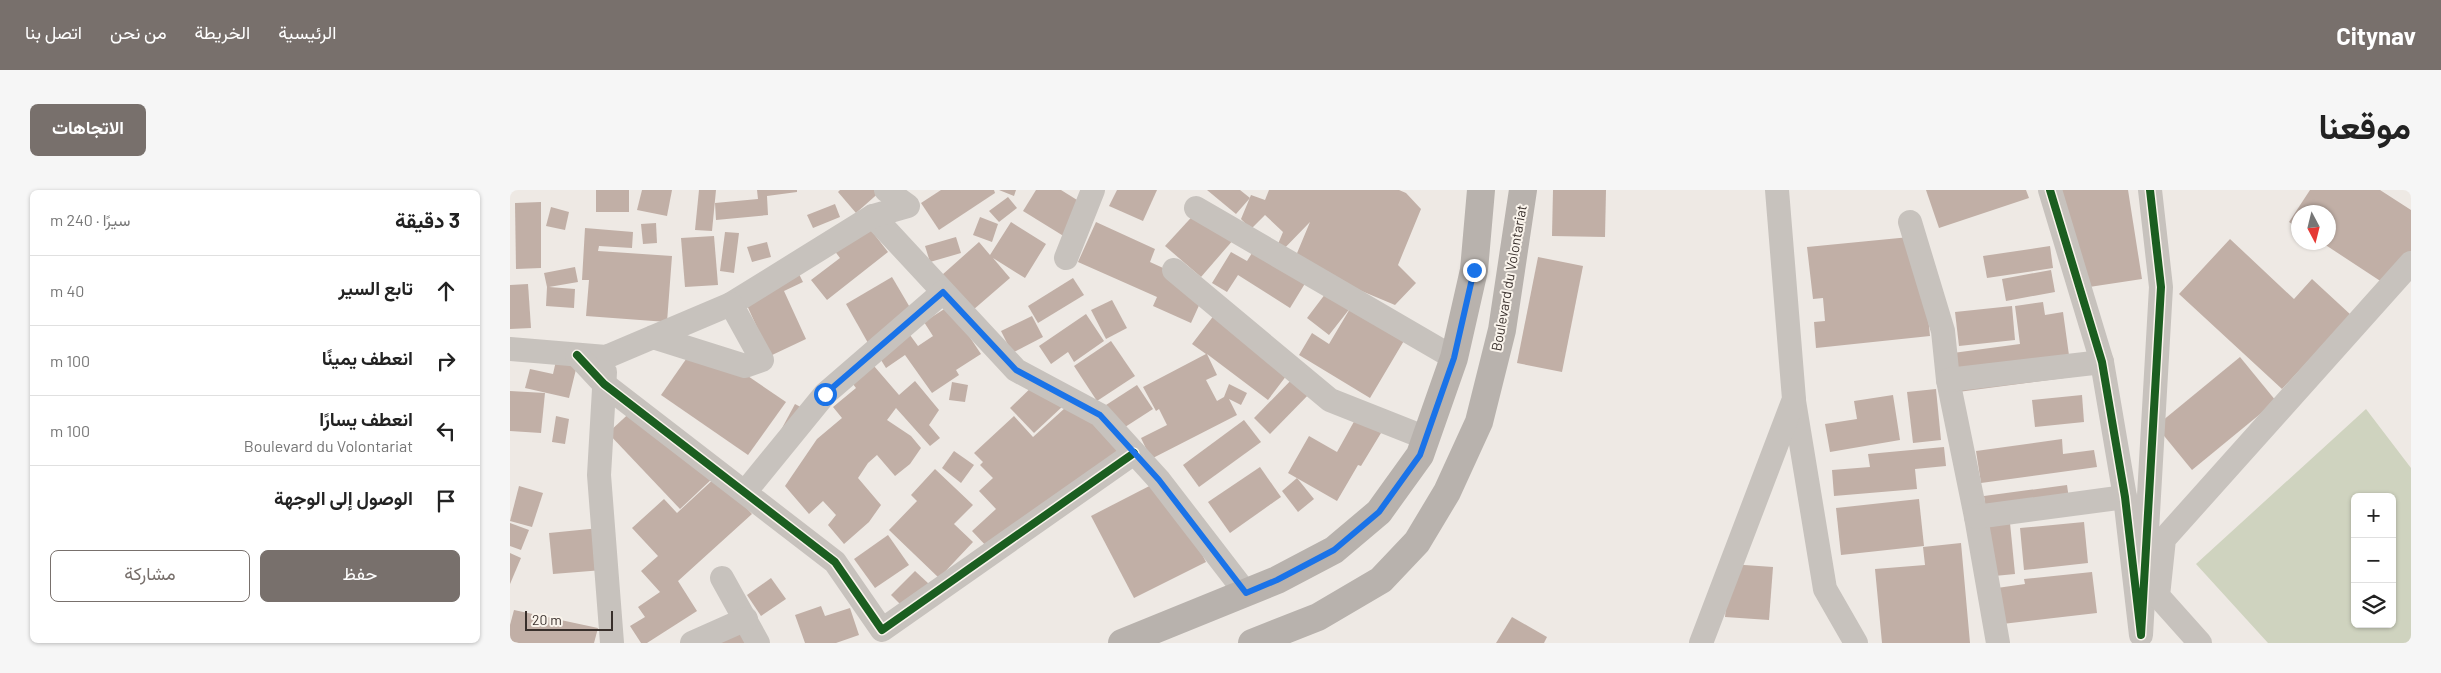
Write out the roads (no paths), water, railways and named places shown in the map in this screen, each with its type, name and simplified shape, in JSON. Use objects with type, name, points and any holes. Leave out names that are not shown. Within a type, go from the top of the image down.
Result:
[{"type":"main road","points":[[1122,643],[1277,580],[1334,550],[1379,512],[1420,455],[1454,358],[1474,270],[1481,190]]},
{"type":"main road","name":"Boulevard du Volontariat","points":[[1252,643],[1318,617],[1381,580],[1417,542],[1447,492],[1479,422],[1502,330],[1523,190]]},
{"type":"street","points":[[510,349],[606,357],[731,304],[873,216],[908,206],[886,190]]},
{"type":"street","points":[[1066,258],[1093,190]]},
{"type":"street","points":[[1777,190],[1794,400],[1825,589],[1856,643]]},
{"type":"street","points":[[2050,190],[2102,362],[2125,497],[2139,639]]},
{"type":"street","points":[[2139,639],[2161,287],[2150,190]]},
{"type":"street","points":[[1196,208],[1454,358]]},
{"type":"street","points":[[873,216],[1016,370],[1100,415],[1159,480],[1246,593]]},
{"type":"street","points":[[1910,222],[1943,331],[1948,380],[1976,517],[1998,643]]},
{"type":"street","points":[[2139,639],[2158,596],[2164,539],[2411,263]]},
{"type":"street","points":[[1174,270],[1330,400],[1426,438]]},
{"type":"street","points":[[745,492],[825,394],[943,292]]},
{"type":"street","points":[[653,337],[746,366],[762,360],[731,304]]},
{"type":"street","points":[[577,354],[604,384],[835,562],[882,630],[1134,452]]},
{"type":"street","points":[[606,357],[599,474],[612,643]]},
{"type":"street","points":[[1948,380],[2102,362]]},
{"type":"street","points":[[1701,643],[1794,400]]},
{"type":"street","points":[[1976,517],[2125,497]]},
{"type":"street","points":[[722,578],[758,643]]},
{"type":"street","points":[[2158,596],[2200,643]]},
{"type":"street","points":[[692,643],[746,620]]}]
